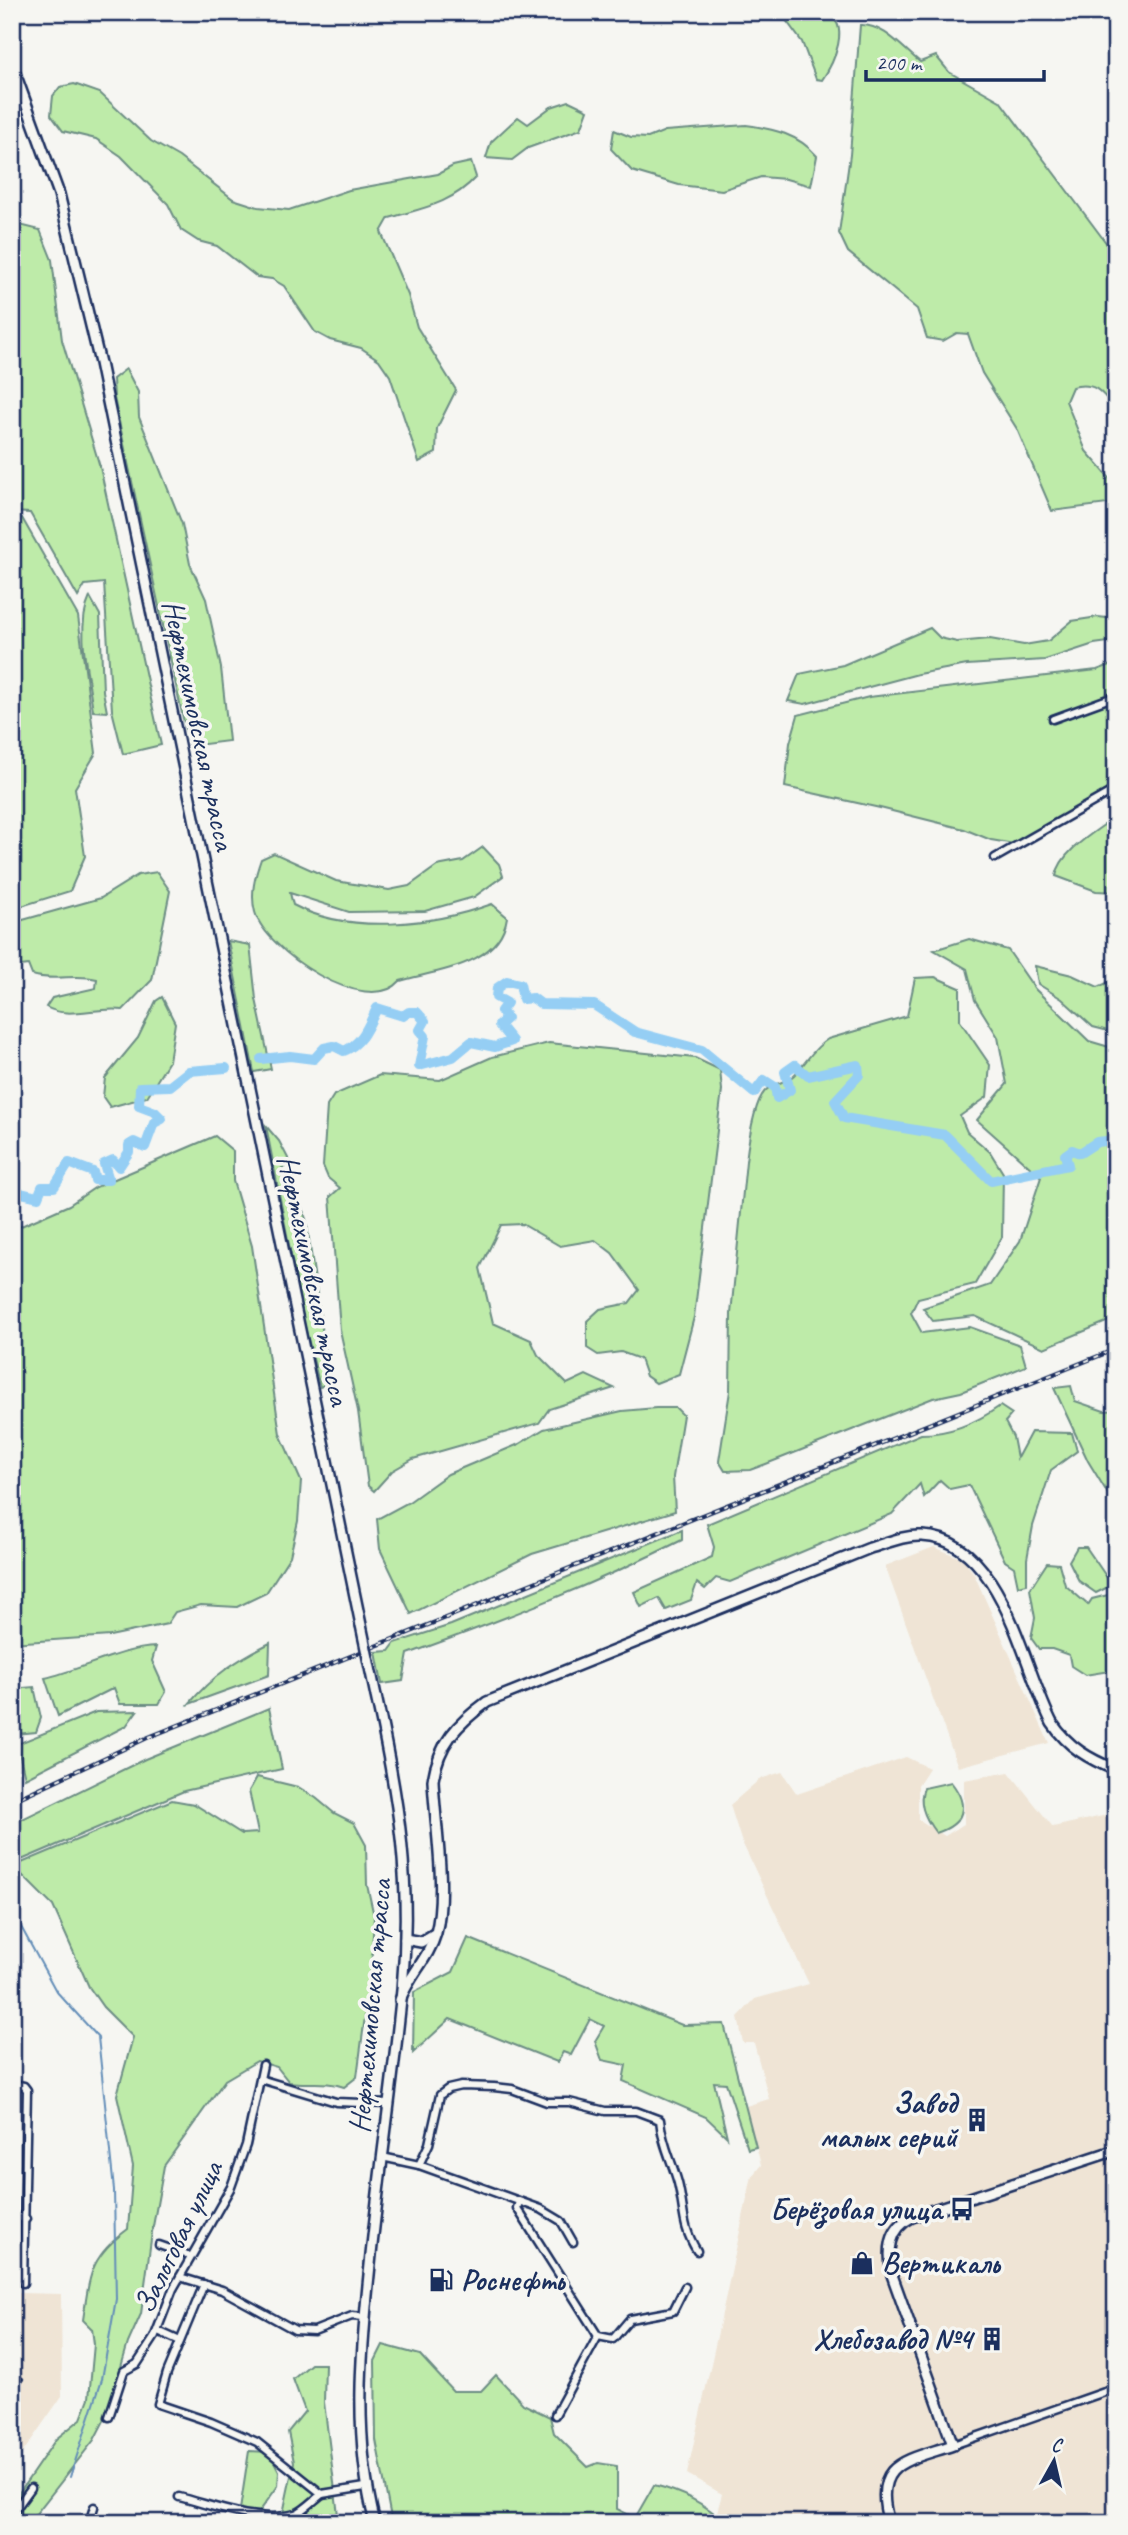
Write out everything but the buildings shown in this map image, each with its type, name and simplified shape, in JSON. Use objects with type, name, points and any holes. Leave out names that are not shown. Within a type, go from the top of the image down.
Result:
[{"type":"main road","name":"Нефтехимовская трасса","points":[[12,65],[59,194],[100,363],[403,1829],[406,1870],[405,1939],[365,2317],[359,2415],[366,2487],[375,2523]]},
{"type":"main road","points":[[400,2000],[429,1951],[436,1933],[440,1911],[433,1780],[436,1760],[450,1733],[487,1702],[870,1548],[910,1536],[945,1540],[978,1563],[991,1580],[1060,1736],[1082,1754],[1116,1770]]},
{"type":"main road","points":[[405,1939],[421,1942],[436,1933]]},
{"type":"main road","points":[[889,2523],[884,2487],[890,2472],[898,2464],[953,2445],[892,2275],[889,2253],[892,2235],[898,2226],[912,2217],[1116,2150]]},
{"type":"street","points":[[1053,719],[1116,696]]},
{"type":"street","points":[[995,858],[1116,789]]},
{"type":"street","name":"Залоговая улица","points":[[109,2417],[124,2371],[137,2364],[158,2331],[163,2312],[190,2256],[231,2187],[246,2146],[263,2065]]},
{"type":"street","points":[[260,2079],[336,2102],[389,2104]]},
{"type":"street","points":[[12,2084],[24,2086],[27,2090],[23,2283]]},
{"type":"street","points":[[419,2165],[429,2144],[440,2095],[448,2089],[512,2089],[547,2102],[569,2102],[605,2111],[636,2111],[660,2120],[662,2143],[678,2182],[685,2231],[698,2251]]},
{"type":"street","points":[[382,2157],[419,2165],[541,2209],[561,2221],[573,2242]]},
{"type":"street","points":[[519,2202],[517,2208],[598,2336],[613,2339],[630,2319],[673,2311],[685,2287]]},
{"type":"street","points":[[12,2217],[26,2219]]},
{"type":"street","points":[[159,2245],[190,2256]]},
{"type":"street","points":[[180,2277],[246,2302],[273,2321],[295,2330],[314,2331],[352,2316],[365,2317]]},
{"type":"street","points":[[204,2284],[158,2404],[211,2422],[257,2442],[322,2494]]},
{"type":"street","points":[[158,2331],[180,2341]]},
{"type":"street","points":[[555,2414],[598,2336]]},
{"type":"street","points":[[953,2445],[1116,2388]]},
{"type":"street","points":[[179,2497],[253,2515],[270,2516],[297,2513],[322,2494],[366,2487]]},
{"type":"street","points":[[12,2514],[31,2488]]},
{"type":"street","points":[[89,2523],[94,2507]]},
{"type":"shaded area","points":[[934,1547],[963,1559],[974,1574],[1049,1743],[958,1767],[885,1566]]},
{"type":"shaded area","points":[[906,1757],[929,1768],[918,1785],[918,1819],[945,1836],[964,1824],[964,1780],[1009,1772],[1053,1827],[1116,1813],[1116,2523],[751,2523],[717,2512],[722,2494],[687,2474],[752,2176],[761,2165],[746,2106],[769,2099],[754,2043],[743,2043],[738,2017],[755,1999],[809,1984],[741,1840],[730,1805],[760,1779],[782,1772],[797,1794]]},
{"type":"shaded area","points":[[12,2220],[23,2221],[19,2293],[61,2294],[62,2396],[12,2468]]},
{"type":"green space","points":[[780,12],[825,13],[838,25],[838,44],[822,80],[816,79],[802,42]]},
{"type":"green space","points":[[860,25],[877,28],[920,62],[936,56],[949,72],[1000,101],[1116,256],[1116,410],[1102,393],[1087,386],[1072,387],[1066,401],[1086,451],[1113,482],[1116,503],[1052,511],[1017,429],[982,373],[968,334],[957,333],[943,341],[927,338],[917,309],[848,252],[839,233],[850,155]]},
{"type":"green space","points":[[74,84],[100,93],[151,141],[179,157],[233,199],[258,207],[289,210],[349,190],[438,174],[453,166],[471,162],[476,177],[457,193],[436,204],[389,218],[381,232],[408,295],[417,327],[456,390],[437,428],[436,453],[419,462],[390,376],[379,360],[361,348],[330,340],[315,332],[284,286],[272,279],[257,277],[217,246],[198,241],[181,230],[168,204],[121,156],[96,139],[63,131],[51,115],[53,96],[60,87]]},
{"type":"green space","points":[[569,101],[588,110],[581,129],[528,148],[512,160],[486,158],[491,142],[518,117],[528,124],[551,107]]},
{"type":"green space","points":[[746,125],[785,134],[810,149],[817,156],[811,186],[786,179],[761,177],[722,190],[679,185],[632,171],[611,149],[614,130],[631,137],[648,138],[665,131]]},
{"type":"green space","points":[[12,223],[40,230],[52,260],[62,340],[100,467],[161,745],[123,754],[112,710],[104,583],[85,585],[78,597],[30,513],[12,512]]},
{"type":"green space","points":[[126,369],[138,392],[139,417],[182,524],[190,564],[206,599],[221,668],[229,741],[189,746],[114,398],[113,379]]},
{"type":"green space","points":[[12,518],[22,518],[78,616],[96,753],[75,788],[85,856],[70,891],[12,909]]},
{"type":"green space","points":[[90,597],[100,615],[103,691],[107,712],[93,711],[86,668],[83,638]]},
{"type":"green space","points":[[1098,617],[1116,619],[1116,641],[1094,644],[1045,660],[967,665],[918,674],[805,704],[788,701],[799,674],[843,665],[930,628],[940,638],[957,642],[990,639],[1024,645],[1048,641],[1072,621]]},
{"type":"green space","points":[[1116,663],[1116,794],[1020,845],[991,840],[964,829],[880,808],[785,787],[790,743],[798,715],[869,697],[1097,670]]},
{"type":"green space","points":[[1116,816],[1116,892],[1096,891],[1056,876],[1059,867],[1072,850]]},
{"type":"green space","points":[[483,847],[499,864],[503,876],[474,897],[425,911],[349,912],[290,893],[293,905],[315,914],[365,923],[418,921],[492,904],[507,917],[502,933],[493,946],[480,955],[449,969],[400,981],[385,991],[365,992],[342,986],[319,975],[277,944],[255,912],[253,892],[259,865],[261,859],[274,853],[336,881],[389,890],[409,886],[437,866],[463,861]]},
{"type":"green space","points":[[157,872],[170,891],[152,980],[123,1010],[73,1013],[46,1007],[52,998],[96,988],[97,979],[41,977],[32,975],[28,965],[12,967],[12,923],[101,898],[138,875]]},
{"type":"green space","points":[[969,939],[1008,950],[1035,989],[1089,1041],[1116,1049],[1116,1318],[1044,1348],[975,1316],[933,1321],[923,1308],[990,1285],[1020,1241],[1041,1177],[977,1120],[1007,1084],[998,1037],[975,1000],[967,969],[934,950]]},
{"type":"green space","points":[[228,941],[250,945],[256,999],[271,1069],[254,1072]]},
{"type":"green space","points":[[1035,966],[1072,975],[1098,987],[1116,979],[1116,1033],[1093,1027],[1062,999],[1038,984]]},
{"type":"green space","points":[[935,977],[960,988],[960,1021],[990,1065],[987,1097],[960,1116],[967,1132],[990,1152],[1003,1173],[1002,1237],[975,1284],[918,1298],[911,1313],[922,1333],[970,1327],[1020,1345],[1026,1366],[961,1392],[933,1398],[750,1470],[725,1471],[719,1461],[730,1391],[731,1314],[746,1161],[752,1125],[761,1097],[772,1086],[791,1078],[828,1039],[907,1016],[915,978]]},
{"type":"green space","points":[[162,997],[175,1023],[169,1061],[147,1097],[110,1107],[103,1097],[105,1078],[138,1038],[156,1001]]},
{"type":"green space","points":[[549,1043],[695,1058],[720,1070],[722,1090],[694,1317],[679,1374],[656,1383],[646,1376],[640,1359],[621,1352],[598,1355],[587,1348],[587,1321],[600,1309],[629,1303],[639,1290],[612,1253],[595,1240],[560,1246],[522,1224],[501,1225],[480,1268],[493,1323],[531,1340],[538,1355],[567,1384],[586,1375],[614,1388],[549,1409],[539,1423],[413,1459],[392,1471],[374,1491],[368,1486],[358,1411],[340,1330],[330,1197],[340,1188],[328,1178],[323,1166],[327,1106],[334,1095],[380,1075],[440,1080],[492,1057]]},
{"type":"green space","points":[[266,1126],[279,1141],[291,1164],[282,1168],[286,1187],[295,1188],[306,1219],[330,1382],[320,1387],[304,1323]]},
{"type":"green space","points":[[215,1136],[233,1151],[233,1181],[252,1246],[280,1434],[301,1481],[298,1521],[290,1556],[266,1593],[237,1607],[201,1605],[175,1612],[167,1624],[110,1636],[12,1643],[12,1230],[69,1205],[96,1187]]},
{"type":"green space","points":[[1071,1386],[1075,1401],[1104,1411],[1116,1410],[1116,1507],[1088,1461],[1054,1388]]},
{"type":"green space","points":[[1000,1406],[1012,1414],[1005,1422],[1013,1437],[1017,1458],[1031,1432],[1072,1433],[1077,1451],[1051,1470],[1033,1526],[1027,1559],[1027,1584],[1018,1586],[1014,1567],[1005,1561],[969,1485],[950,1489],[940,1480],[924,1497],[920,1484],[892,1514],[730,1582],[716,1578],[705,1589],[697,1583],[691,1600],[666,1610],[659,1598],[641,1607],[634,1592],[712,1557],[714,1547],[707,1524],[921,1434],[942,1432],[982,1418]]},
{"type":"green space","points":[[676,1408],[683,1415],[673,1477],[675,1511],[532,1554],[411,1614],[380,1549],[377,1519],[409,1502],[448,1474],[519,1444],[544,1429],[622,1411]]},
{"type":"green space","points":[[682,1530],[682,1540],[615,1572],[513,1615],[408,1654],[403,1681],[382,1684],[376,1652],[389,1651],[395,1643],[451,1625]]},
{"type":"green space","points":[[1077,1547],[1086,1547],[1112,1585],[1096,1593],[1079,1581],[1069,1561]]},
{"type":"green space","points":[[1047,1563],[1059,1564],[1065,1585],[1088,1605],[1092,1599],[1116,1593],[1116,1670],[1085,1675],[1071,1666],[1069,1655],[1052,1649],[1039,1649],[1031,1638],[1035,1618],[1030,1589]]},
{"type":"green space","points":[[270,1643],[269,1675],[189,1704],[226,1669]]},
{"type":"green space","points":[[156,1647],[152,1661],[166,1692],[159,1704],[120,1704],[114,1688],[58,1716],[45,1678],[129,1651]]},
{"type":"green space","points":[[34,1687],[41,1718],[36,1732],[16,1734],[12,1725],[12,1689]]},
{"type":"green space","points":[[269,1708],[282,1769],[184,1791],[19,1861],[12,1851],[12,1824],[145,1759]]},
{"type":"green space","points":[[137,1711],[126,1726],[25,1778],[17,1744],[96,1712]]},
{"type":"green space","points":[[257,1777],[298,1787],[316,1798],[334,1813],[354,1823],[366,1845],[367,1885],[374,1916],[371,1971],[357,2077],[344,2087],[289,2082],[277,2067],[257,2061],[225,2080],[164,2166],[141,2314],[128,2343],[107,2415],[94,2440],[31,2520],[12,2523],[12,2503],[56,2439],[81,2419],[89,2398],[94,2344],[92,2329],[83,2320],[90,2279],[98,2258],[128,2229],[133,2166],[117,2095],[133,2037],[103,2007],[89,1987],[53,1906],[16,1869],[19,1864],[172,1800],[194,1804],[242,1834],[258,1833],[249,1791]]},
{"type":"green space","points":[[951,1782],[961,1799],[961,1813],[953,1825],[936,1833],[924,1812],[922,1794],[924,1788]]},
{"type":"green space","points":[[468,1938],[682,2025],[724,2024],[756,2147],[748,2149],[726,2083],[714,2082],[727,2137],[706,2117],[623,2081],[626,2065],[602,2060],[595,2041],[604,2026],[590,2019],[571,2055],[563,2052],[557,2062],[450,2019],[413,2053],[414,1992],[453,1972]]},
{"type":"green space","points":[[383,2345],[420,2355],[453,2391],[481,2391],[496,2375],[523,2404],[550,2417],[554,2433],[588,2467],[598,2463],[617,2466],[617,2509],[635,2518],[654,2485],[692,2499],[726,2523],[392,2523],[376,2440],[375,2361]]},
{"type":"green space","points":[[311,2364],[325,2364],[324,2402],[339,2523],[281,2523],[294,2462],[288,2432],[305,2411],[293,2379]]},
{"type":"green space","points":[[249,2451],[269,2452],[279,2471],[278,2486],[260,2511],[258,2523],[238,2523]]},
{"type":"waterway","points":[[261,1059],[290,1056],[314,1059],[324,1048],[334,1046],[344,1051],[351,1048],[368,1027],[377,1008],[403,1016],[409,1012],[417,1012],[425,1021],[420,1030],[425,1036],[419,1066],[453,1057],[471,1042],[495,1047],[512,1041],[499,1025],[507,1018],[501,1011],[507,1003],[496,997],[497,988],[507,981],[520,984],[523,999],[533,998],[541,1004],[594,1005],[635,1032],[702,1050],[754,1093],[764,1080],[775,1087],[777,1098],[790,1090],[785,1072],[795,1065],[808,1076],[858,1065],[859,1075],[835,1101],[844,1118],[945,1135],[991,1181],[1068,1165],[1065,1155],[1072,1150],[1080,1153],[1097,1142],[1116,1140]]},
{"type":"waterway","points":[[12,1200],[21,1193],[38,1197],[42,1187],[54,1187],[69,1163],[93,1172],[95,1180],[109,1180],[104,1164],[113,1160],[119,1167],[129,1152],[129,1145],[134,1142],[145,1147],[154,1123],[162,1119],[155,1112],[139,1106],[140,1087],[170,1086],[189,1071],[226,1068]]},
{"type":"waterway","points":[[12,1897],[20,1925],[56,1991],[98,2037],[114,2190],[116,2299],[102,2379],[70,2477]]},
{"type":"railway","points":[[12,1801],[149,1737],[1116,1349]]},
{"type":"railway","points":[[12,2392],[22,2379]]},
{"type":"place","name":"Завод малых серий","points":[[977,2120]]},
{"type":"place","name":"Берёзовая улица","points":[[962,2209]]},
{"type":"place","name":"Вертикаль","points":[[862,2263]]},
{"type":"place","name":"Роснефть","points":[[441,2280]]},
{"type":"place","name":"Хлебозавод №4","points":[[992,2339]]}]
